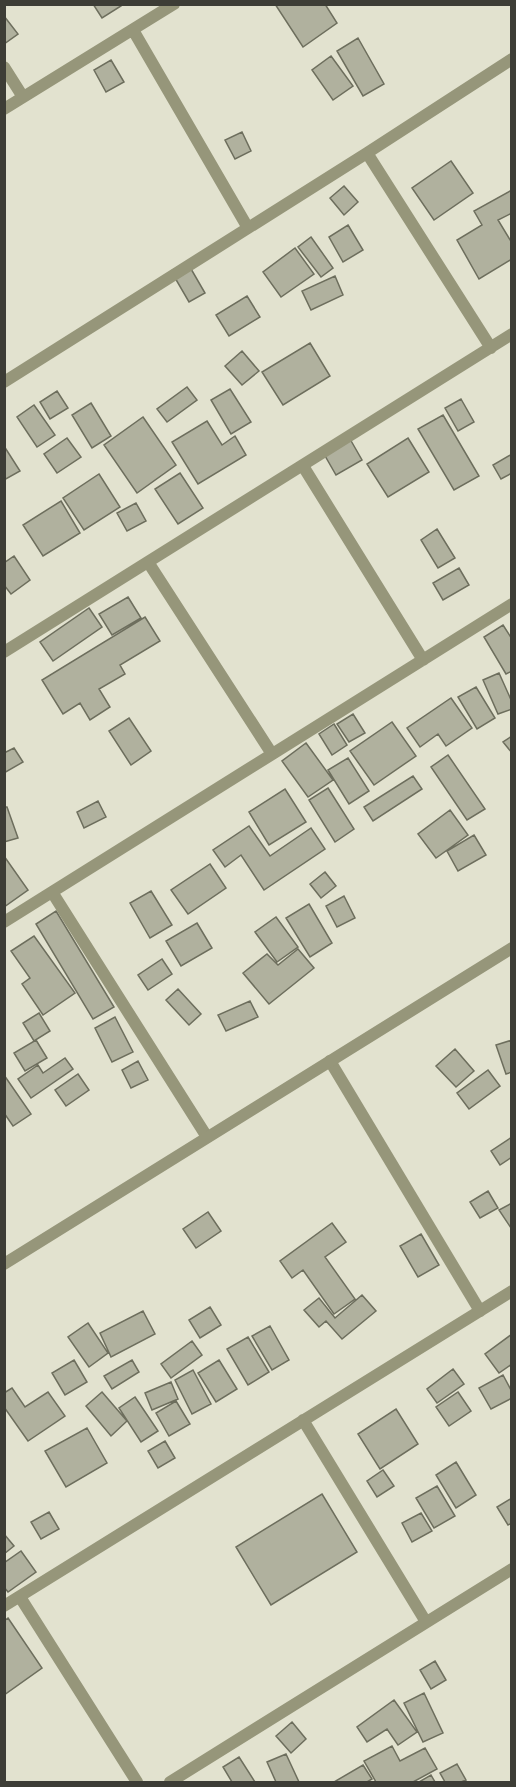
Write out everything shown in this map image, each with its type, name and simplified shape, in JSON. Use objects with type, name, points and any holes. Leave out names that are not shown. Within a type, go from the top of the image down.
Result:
[{"type":"street","points":[[4,109],[174,4]]},
{"type":"street","points":[[134,30],[248,228]]},
{"type":"street","points":[[4,382],[368,153],[512,59]]},
{"type":"street","points":[[4,67],[23,97]]},
{"type":"street","points":[[368,153],[491,348]]},
{"type":"street","points":[[4,652],[512,334]]},
{"type":"street","points":[[303,466],[423,660]]},
{"type":"street","points":[[148,562],[272,754]]},
{"type":"street","points":[[4,922],[512,604]]},
{"type":"street","points":[[52,892],[207,1137]]},
{"type":"street","points":[[4,1264],[512,948]]},
{"type":"street","points":[[330,1061],[480,1311]]},
{"type":"street","points":[[4,1606],[512,1292]]},
{"type":"street","points":[[303,1420],[426,1622]]},
{"type":"street","points":[[170,1782],[512,1569]]},
{"type":"street","points":[[20,1597],[137,1782]]},
{"type":"building","points":[[93,4],[120,4],[121,6],[102,18]]},
{"type":"building","points":[[275,4],[325,4],[337,23],[303,47]]},
{"type":"building","points":[[4,16],[18,34],[4,44]]},
{"type":"building","points":[[358,38],[384,84],[363,96],[337,51]]},
{"type":"building","points":[[331,56],[353,86],[333,100],[312,70]]},
{"type":"building","points":[[111,60],[124,82],[106,92],[94,70]]},
{"type":"building","points":[[242,132],[251,151],[235,159],[225,140]]},
{"type":"building","points":[[451,161],[473,193],[434,220],[412,188]]},
{"type":"building","points":[[344,186],[358,202],[344,215],[330,198]]},
{"type":"building","points":[[512,190],[512,213],[498,220],[512,243],[512,259],[479,279],[457,240],[482,225],[474,211]]},
{"type":"building","points":[[348,225],[363,250],[343,262],[329,237]]},
{"type":"building","points":[[311,237],[333,268],[321,277],[298,247]]},
{"type":"building","points":[[295,248],[314,274],[281,297],[263,272]]},
{"type":"building","points":[[187,262],[205,293],[189,302],[171,271]]},
{"type":"building","points":[[335,276],[343,295],[311,310],[302,291]]},
{"type":"building","points":[[247,296],[260,317],[229,336],[216,315]]},
{"type":"building","points":[[310,343],[330,376],[283,405],[262,372]]},
{"type":"building","points":[[242,351],[259,371],[242,385],[225,366]]},
{"type":"building","points":[[187,387],[197,400],[167,422],[157,409]]},
{"type":"building","points":[[230,389],[251,422],[231,434],[211,400]]},
{"type":"building","points":[[57,391],[68,408],[50,419],[40,402]]},
{"type":"building","points":[[461,399],[474,422],[458,431],[445,408]]},
{"type":"building","points":[[91,403],[111,436],[92,448],[72,415]]},
{"type":"building","points":[[34,405],[55,435],[37,447],[17,417]]},
{"type":"building","points":[[443,415],[479,476],[454,490],[418,429]]},
{"type":"building","points":[[143,417],[176,465],[137,493],[104,445]]},
{"type":"building","points":[[207,421],[222,445],[235,436],[246,455],[198,484],[172,442]]},
{"type":"building","points":[[67,438],[81,457],[57,473],[44,454]]},
{"type":"building","points":[[408,438],[429,472],[388,497],[367,464]]},
{"type":"building","points":[[350,439],[362,460],[336,475],[324,454]]},
{"type":"building","points":[[4,446],[20,471],[4,480]]},
{"type":"building","points":[[512,454],[512,473],[501,479],[493,465]]},
{"type":"building","points":[[180,473],[203,508],[178,524],[155,489]]},
{"type":"building","points":[[99,474],[120,507],[84,530],[63,498]]},
{"type":"building","points":[[61,501],[80,533],[43,556],[23,525]]},
{"type":"building","points":[[136,503],[146,521],[127,531],[117,513]]},
{"type":"building","points":[[437,529],[455,558],[438,568],[421,540]]},
{"type":"building","points":[[14,556],[30,580],[11,594],[4,585],[4,563]]},
{"type":"building","points":[[459,568],[469,585],[443,600],[433,583]]},
{"type":"building","points":[[128,597],[141,618],[112,635],[99,614]]},
{"type":"building","points":[[89,608],[102,627],[53,661],[40,642]]},
{"type":"building","points":[[145,617],[160,641],[120,665],[125,674],[99,689],[110,707],[90,720],[80,703],[63,714],[42,680]]},
{"type":"building","points":[[503,625],[512,639],[512,671],[506,674],[484,637]]},
{"type":"building","points":[[499,673],[512,702],[512,709],[498,714],[483,680]]},
{"type":"building","points":[[476,687],[495,718],[477,729],[458,697]]},
{"type":"building","points":[[451,698],[472,728],[446,746],[438,734],[420,747],[407,728]]},
{"type":"building","points":[[353,714],[365,733],[349,742],[337,724]]},
{"type":"building","points":[[129,718],[151,751],[131,765],[109,731]]},
{"type":"building","points":[[392,722],[416,756],[374,785],[350,751]]},
{"type":"building","points":[[334,724],[347,745],[332,755],[319,734]]},
{"type":"building","points":[[512,736],[512,753],[503,742]]},
{"type":"building","points":[[306,743],[333,780],[308,797],[282,761]]},
{"type":"building","points":[[14,748],[23,762],[4,773],[4,753]]},
{"type":"building","points":[[448,755],[485,809],[467,820],[431,767]]},
{"type":"building","points":[[348,758],[369,791],[349,804],[328,770]]},
{"type":"building","points":[[413,776],[422,789],[373,821],[364,807]]},
{"type":"building","points":[[328,788],[354,829],[335,842],[309,800]]},
{"type":"building","points":[[285,789],[306,822],[269,845],[249,812]]},
{"type":"building","points":[[98,801],[106,817],[84,828],[77,812]]},
{"type":"building","points":[[4,807],[7,807],[18,838],[4,842]]},
{"type":"building","points":[[450,810],[468,835],[436,858],[418,834]]},
{"type":"building","points":[[249,826],[270,856],[311,828],[325,849],[264,890],[241,855],[225,867],[213,850]]},
{"type":"building","points":[[474,835],[486,855],[458,871],[447,851]]},
{"type":"building","points":[[4,856],[28,890],[4,907]]},
{"type":"building","points":[[210,864],[226,888],[188,914],[171,890]]},
{"type":"building","points":[[325,872],[336,886],[321,898],[310,884]]},
{"type":"building","points":[[151,891],[172,925],[150,938],[130,903]]},
{"type":"building","points":[[344,896],[355,918],[337,927],[326,906]]},
{"type":"building","points":[[309,904],[332,943],[310,957],[286,918]]},
{"type":"building","points":[[56,911],[114,1007],[93,1019],[36,924]]},
{"type":"building","points":[[276,917],[298,947],[277,962],[255,932]]},
{"type":"building","points":[[197,923],[212,948],[181,966],[166,941]]},
{"type":"building","points":[[34,936],[75,993],[43,1015],[22,984],[30,978],[11,951]]},
{"type":"building","points":[[298,949],[314,968],[269,1004],[243,973],[267,954],[278,965]]},
{"type":"building","points":[[162,959],[172,974],[148,990],[138,975]]},
{"type":"building","points":[[178,989],[201,1014],[189,1025],[166,1000]]},
{"type":"building","points":[[250,1001],[258,1017],[226,1031],[218,1015]]},
{"type":"building","points":[[39,1013],[50,1031],[34,1041],[23,1023]]},
{"type":"building","points":[[115,1017],[133,1052],[112,1062],[95,1028]]},
{"type":"building","points":[[36,1040],[47,1058],[25,1071],[14,1053]]},
{"type":"building","points":[[512,1040],[512,1072],[506,1074],[496,1045]]},
{"type":"building","points":[[455,1049],[474,1071],[456,1087],[436,1066]]},
{"type":"building","points":[[65,1058],[73,1069],[31,1098],[18,1079],[38,1065],[43,1073]]},
{"type":"building","points":[[138,1061],[148,1080],[131,1088],[122,1070]]},
{"type":"building","points":[[488,1070],[500,1086],[469,1109],[457,1093]]},
{"type":"building","points":[[78,1074],[89,1090],[66,1106],[55,1090]]},
{"type":"building","points":[[4,1075],[31,1114],[13,1126],[4,1113]]},
{"type":"building","points":[[512,1137],[512,1157],[500,1165],[491,1151]]},
{"type":"building","points":[[488,1191],[498,1208],[480,1218],[470,1202]]},
{"type":"building","points":[[512,1203],[512,1228],[511,1228],[499,1210]]},
{"type":"building","points":[[208,1212],[221,1231],[196,1248],[183,1229]]},
{"type":"building","points":[[332,1223],[346,1242],[325,1257],[355,1299],[334,1314],[303,1270],[292,1278],[280,1261]]},
{"type":"building","points":[[421,1234],[439,1265],[418,1277],[400,1246]]},
{"type":"building","points":[[362,1295],[376,1311],[342,1339],[326,1321],[319,1327],[304,1310],[319,1298],[335,1318]]},
{"type":"building","points":[[210,1307],[221,1325],[200,1338],[189,1320]]},
{"type":"building","points":[[143,1311],[155,1334],[111,1357],[100,1333]]},
{"type":"building","points":[[88,1323],[108,1353],[89,1367],[68,1337]]},
{"type":"building","points":[[270,1326],[289,1360],[272,1370],[252,1336]]},
{"type":"building","points":[[512,1334],[512,1364],[499,1373],[485,1354]]},
{"type":"building","points":[[248,1337],[269,1372],[248,1385],[227,1349]]},
{"type":"building","points":[[192,1341],[202,1355],[171,1378],[161,1364]]},
{"type":"building","points":[[74,1360],[87,1382],[65,1395],[52,1373]]},
{"type":"building","points":[[132,1360],[139,1372],[112,1389],[104,1376]]},
{"type":"building","points":[[219,1360],[237,1389],[216,1402],[198,1373]]},
{"type":"building","points":[[453,1369],[464,1384],[437,1403],[427,1389]]},
{"type":"building","points":[[193,1370],[211,1404],[192,1414],[175,1380]]},
{"type":"building","points":[[503,1375],[512,1392],[512,1398],[491,1409],[479,1388]]},
{"type":"building","points":[[171,1382],[178,1399],[152,1410],[145,1393]]},
{"type":"building","points":[[12,1388],[25,1407],[48,1392],[65,1416],[28,1441],[4,1407],[4,1393]]},
{"type":"building","points":[[102,1392],[127,1421],[111,1436],[86,1406]]},
{"type":"building","points":[[458,1392],[471,1411],[449,1426],[436,1407]]},
{"type":"building","points":[[135,1397],[158,1431],[141,1442],[119,1408]]},
{"type":"building","points":[[176,1401],[190,1424],[169,1436],[156,1413]]},
{"type":"building","points":[[396,1409],[418,1444],[380,1469],[358,1434]]},
{"type":"building","points":[[87,1428],[107,1463],[66,1487],[45,1451]]},
{"type":"building","points":[[165,1441],[175,1458],[158,1468],[148,1451]]},
{"type":"building","points":[[456,1462],[476,1495],[456,1508],[436,1475]]},
{"type":"building","points":[[383,1470],[394,1486],[377,1497],[367,1481]]},
{"type":"building","points":[[437,1486],[455,1516],[434,1528],[416,1498]]},
{"type":"building","points":[[322,1494],[357,1552],[271,1605],[236,1547]]},
{"type":"building","points":[[512,1498],[512,1523],[508,1525],[497,1507]]},
{"type":"building","points":[[49,1512],[59,1529],[41,1539],[31,1522]]},
{"type":"building","points":[[421,1513],[432,1531],[412,1542],[402,1523]]},
{"type":"building","points":[[4,1534],[14,1546],[4,1554]]},
{"type":"building","points":[[21,1551],[36,1572],[8,1592],[4,1587],[4,1563]]},
{"type":"building","points":[[8,1618],[42,1668],[4,1695],[4,1621]]},
{"type":"building","points":[[435,1661],[446,1680],[431,1689],[420,1670]]},
{"type":"building","points":[[424,1693],[443,1733],[423,1742],[404,1703]]},
{"type":"building","points":[[394,1700],[417,1732],[398,1745],[387,1729],[367,1742],[357,1727]]},
{"type":"building","points":[[292,1722],[306,1739],[291,1753],[276,1736]]},
{"type":"building","points":[[392,1746],[400,1761],[425,1748],[437,1769],[413,1782],[376,1782],[364,1761]]},
{"type":"building","points":[[286,1754],[299,1782],[276,1782],[267,1762]]},
{"type":"building","points":[[239,1757],[255,1782],[232,1782],[223,1767]]},
{"type":"building","points":[[457,1764],[466,1780],[445,1782],[440,1773]]},
{"type":"building","points":[[363,1765],[372,1779],[367,1782],[334,1782]]},
{"type":"building","points":[[431,1775],[435,1782],[419,1782]]}]
